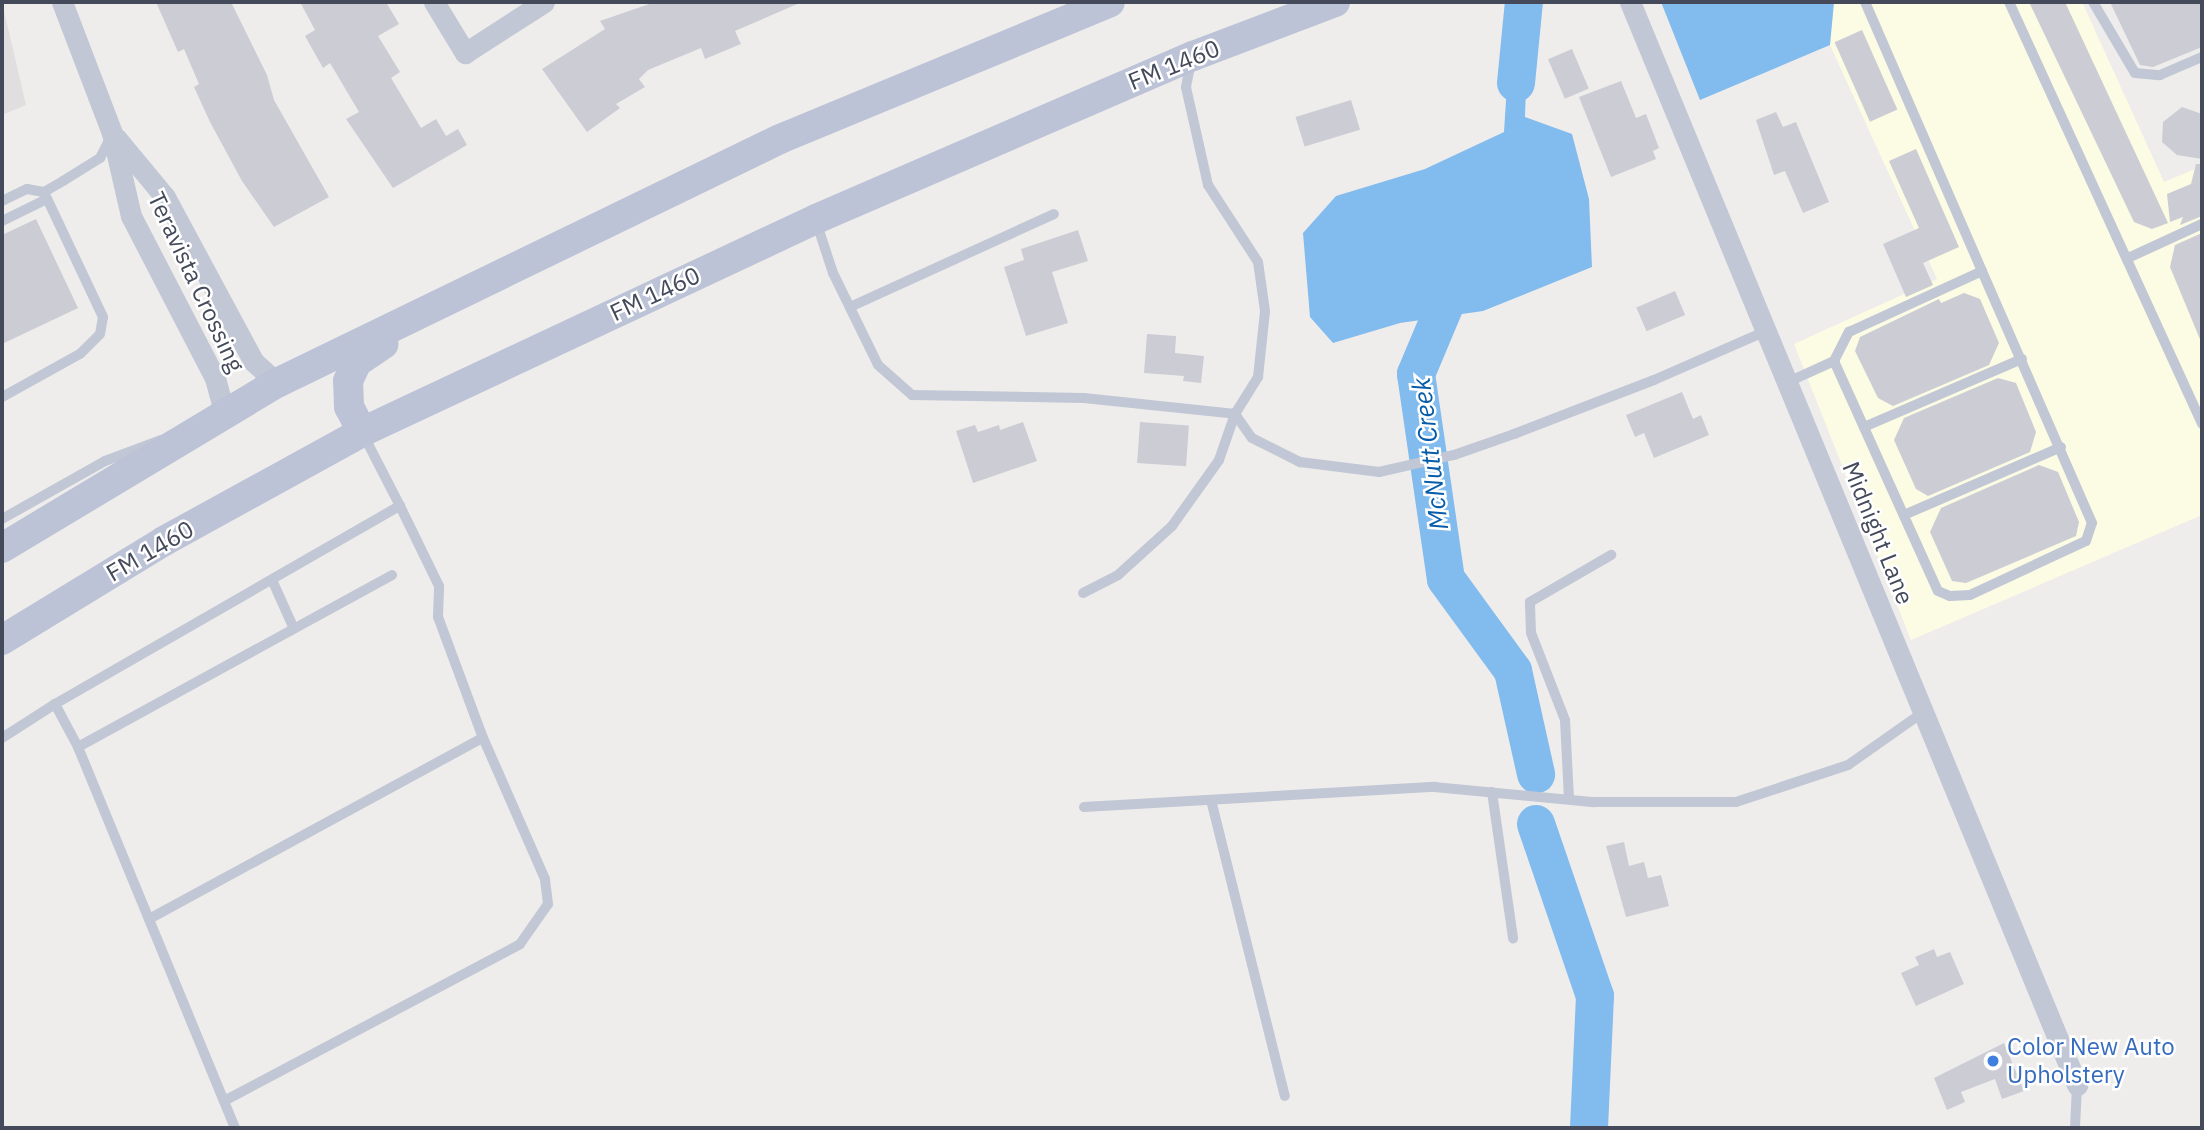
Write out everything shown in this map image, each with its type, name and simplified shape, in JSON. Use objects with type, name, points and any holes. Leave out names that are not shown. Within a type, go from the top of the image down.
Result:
[{"type":"main road","points":[[2,548],[276,383],[780,139],[1110,2]]},
{"type":"main road","name":"FM 1460","points":[[2,640],[164,541],[362,432],[816,219],[1193,56],[1335,2]]},
{"type":"main road","points":[[362,432],[349,407],[348,381],[357,362],[448,300]]},
{"type":"street","name":"Teravista Crossing","points":[[62,2],[112,133],[131,216],[215,379],[225,412]]},
{"type":"street","points":[[435,2],[465,53],[544,2]]},
{"type":"street","name":"Midnight Lane","points":[[1630,2],[2077,1085]]},
{"type":"street","name":"Teravista Crossing","points":[[112,133],[165,197],[254,362],[276,383]]},
{"type":"lane","points":[[1834,361],[1938,591],[1950,596],[1969,595],[2086,541],[2092,523],[2061,447],[1865,2]]},
{"type":"lane","points":[[2009,2],[2202,424]]},
{"type":"lane","points":[[2093,2],[2135,73],[2160,75],[2202,57]]},
{"type":"lane","points":[[1083,593],[1118,575],[1172,526],[1219,460],[1235,414],[1258,377],[1265,311],[1258,262],[1208,185],[1186,87],[1193,56]]},
{"type":"lane","points":[[2,221],[100,158],[112,133]]},
{"type":"lane","points":[[2,201],[27,189],[46,195],[103,317],[100,334],[86,350],[2,397]]},
{"type":"lane","points":[[850,307],[1054,214]]},
{"type":"lane","points":[[816,219],[833,273],[878,365],[912,395],[1084,398],[1235,414],[1252,438],[1300,462],[1379,472],[1454,455],[1654,380],[1766,331]]},
{"type":"lane","points":[[2128,258],[2202,224]]},
{"type":"lane","points":[[1788,383],[1834,361],[1849,332],[1982,271]]},
{"type":"lane","points":[[1864,427],[2022,359]]},
{"type":"lane","points":[[224,1101],[520,944],[540,920],[548,904],[545,878],[483,738],[438,617],[439,586],[362,432]]},
{"type":"lane","points":[[2,519],[105,461],[191,433]]},
{"type":"lane","points":[[1904,515],[2061,447]]},
{"type":"lane","points":[[2,738],[55,704],[273,582],[400,506]]},
{"type":"lane","points":[[1569,799],[1565,719],[1531,633],[1530,601],[1611,555]]},
{"type":"lane","points":[[78,747],[392,575]]},
{"type":"lane","points":[[273,582],[294,629]]},
{"type":"lane","points":[[55,704],[78,747],[235,1128]]},
{"type":"lane","points":[[1084,807],[1434,788],[1569,799],[1736,802],[1848,765],[1922,713]]},
{"type":"lane","points":[[149,919],[483,738]]},
{"type":"lane","points":[[1492,792],[1513,938]]},
{"type":"lane","points":[[1211,800],[1285,1096]]},
{"type":"lane","points":[[2075,1128],[2077,1085]]},
{"type":"shaded area","points":[[2,2],[26,105],[2,115]]},
{"type":"shaded area","points":[[1834,2],[2082,2],[2164,182],[2202,166],[2202,515],[1911,640],[1794,344],[1937,279],[1830,45]]},
{"type":"water","points":[[1661,2],[1834,2],[1830,45],[1700,100]]},
{"type":"water","points":[[1528,28],[1525,117],[1572,134],[1589,199],[1592,267],[1483,311],[1400,323],[1333,343],[1310,317],[1303,233],[1336,196],[1425,169],[1504,132],[1510,37]]},
{"type":"building","points":[[156,2],[231,2],[267,75],[274,100],[329,197],[274,227],[242,181],[210,122],[194,87],[199,84],[184,49],[178,52]]},
{"type":"building","points":[[300,2],[386,2],[399,24],[378,36],[400,72],[391,78],[421,128],[436,119],[446,136],[458,129],[467,145],[393,188],[346,119],[359,112],[330,63],[323,68],[305,36],[315,30]]},
{"type":"building","points":[[655,2],[802,2],[735,31],[741,44],[705,59],[701,48],[648,70],[639,79],[645,87],[616,104],[620,108],[587,132],[542,69],[605,29],[600,21]]},
{"type":"building","points":[[2029,2],[2065,2],[2168,223],[2152,229],[2134,222]]},
{"type":"building","points":[[2110,2],[2202,2],[2202,47],[2153,67],[2140,65]]},
{"type":"building","points":[[1862,30],[1897,109],[1870,122],[1835,42]]},
{"type":"building","points":[[1572,49],[1589,89],[1565,99],[1548,59]]},
{"type":"building","points":[[1621,81],[1636,118],[1646,114],[1659,148],[1653,151],[1656,159],[1611,177],[1579,97]]},
{"type":"building","points":[[1351,100],[1360,130],[1305,147],[1296,117]]},
{"type":"building","points":[[2182,107],[2202,114],[2202,159],[2177,155],[2162,142],[2163,122]]},
{"type":"building","points":[[1776,112],[1783,127],[1796,122],[1829,202],[1803,213],[1785,171],[1774,175],[1756,120]]},
{"type":"building","points":[[1916,149],[1959,247],[1923,263],[1933,285],[1906,297],[1883,244],[1919,228],[1889,161]]},
{"type":"building","points":[[2196,164],[2202,164],[2202,216],[2180,225],[2183,217],[2170,222],[2167,194],[2191,184]]},
{"type":"building","points":[[36,219],[78,308],[2,344],[2,235]]},
{"type":"building","points":[[1078,230],[1088,261],[1052,272],[1068,323],[1026,336],[1004,267],[1024,260],[1021,249]]},
{"type":"building","points":[[2202,233],[2202,344],[2170,267],[2175,245]]},
{"type":"building","points":[[1675,291],[1685,315],[1646,331],[1636,307]]},
{"type":"building","points":[[1964,293],[1980,299],[1999,343],[1989,365],[1893,406],[1878,398],[1855,351],[1860,337],[1939,299],[1941,303]]},
{"type":"building","points":[[1147,334],[1176,336],[1175,353],[1204,356],[1201,383],[1183,381],[1184,376],[1144,373]]},
{"type":"building","points":[[1998,378],[2016,383],[2036,432],[2030,452],[1928,496],[1916,489],[1894,440],[1904,418]]},
{"type":"building","points":[[1682,392],[1693,419],[1701,415],[1709,435],[1654,458],[1644,433],[1635,437],[1626,415]]},
{"type":"building","points":[[1023,422],[1037,461],[973,483],[956,431],[975,425],[978,432],[999,425],[1000,430]]},
{"type":"building","points":[[1140,422],[1189,425],[1186,466],[1137,463]]},
{"type":"building","points":[[2039,465],[2058,472],[2079,522],[2076,536],[1966,583],[1952,581],[1930,532],[1941,508]]},
{"type":"building","points":[[1624,842],[1629,866],[1644,862],[1648,878],[1661,875],[1669,906],[1626,917],[1606,846]]},
{"type":"building","points":[[1934,949],[1937,957],[1950,952],[1964,984],[1916,1006],[1901,973],[1919,965],[1915,957]]},
{"type":"building","points":[[2004,1043],[2024,1091],[2002,1099],[1995,1079],[1961,1092],[1965,1102],[1947,1110],[1934,1078]]},
{"type":"waterway","name":"McNutt Creek","points":[[1516,83],[1524,2]]},
{"type":"waterway","name":"McNutt Creek","points":[[1461,267],[1416,374],[1446,579],[1513,671],[1536,774]]},
{"type":"waterway","name":"McNutt Creek","points":[[1536,824],[1595,996],[1589,1128]]},
{"type":"place","name":"Color New Auto Upholstery","points":[[1993,1061]]}]
